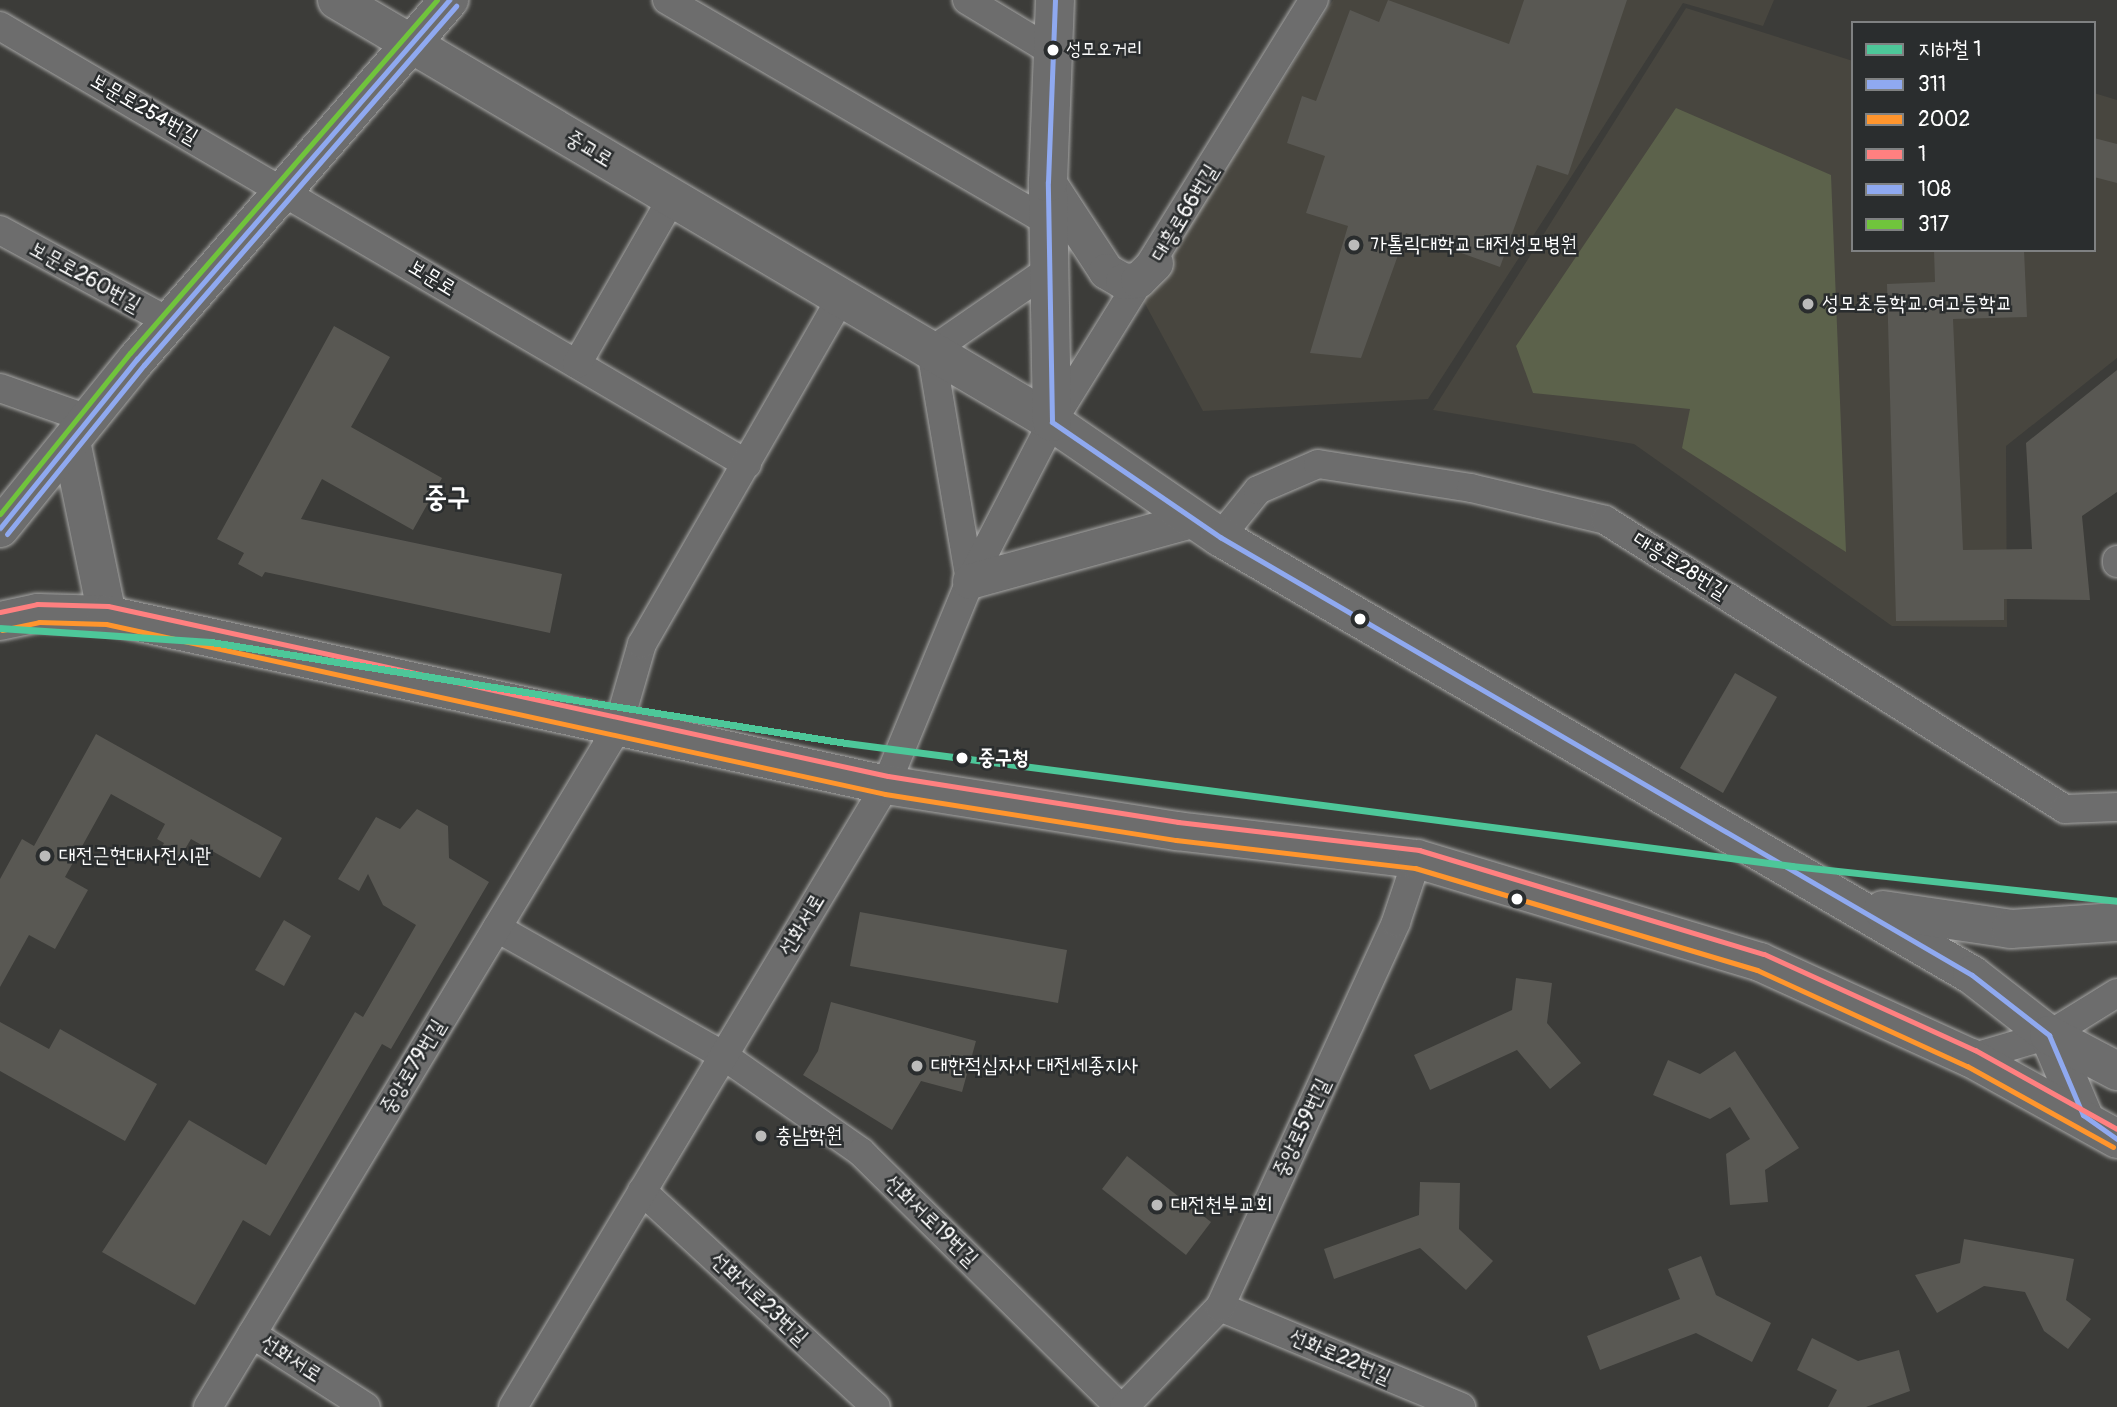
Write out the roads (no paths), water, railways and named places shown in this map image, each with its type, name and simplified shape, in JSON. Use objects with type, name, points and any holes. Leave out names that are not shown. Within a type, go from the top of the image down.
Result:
[{"type":"main road","name":"중교로","points":[[337,0],[1052,422],[1208,528],[1852,902],[1972,975],[2049,1035],[2117,1071]]},
{"type":"main road","points":[[0,528],[80,430],[449,0]]},
{"type":"main road","points":[[1052,422],[1048,181],[1055,0]]},
{"type":"main road","points":[[80,430],[107,615]]},
{"type":"main road","points":[[0,621],[38,613],[107,615],[886,785],[1177,831],[1417,859],[1760,962],[1970,1058],[2082,1115],[2117,1139]]},
{"type":"main road","points":[[1852,902],[2011,929],[2117,922]]},
{"type":"main road","points":[[2049,1035],[2082,1115]]},
{"type":"street","points":[[667,0],[1049,222]]},
{"type":"street","points":[[967,0],[1053,52]]},
{"type":"street","name":"대흥로66번길","points":[[1052,422],[1155,263],[1314,0]]},
{"type":"street","name":"보문로254번길","points":[[0,26],[287,192]]},
{"type":"street","points":[[1048,181],[1106,271],[1123,281],[1138,280],[1155,263]]},
{"type":"street","name":"보문로","points":[[287,192],[747,464]]},
{"type":"street","points":[[577,364],[672,198]]},
{"type":"street","name":"보문로260번길","points":[[0,230],[171,323]]},
{"type":"street","points":[[1050,269],[931,351],[970,581],[1208,528]]},
{"type":"street","points":[[618,727],[642,644],[841,298]]},
{"type":"street","points":[[0,388],[80,430]]},
{"type":"street","name":"선화서로","points":[[518,1405],[642,1191],[886,785],[970,581],[1052,422]]},
{"type":"street","name":"대흥로28번길","points":[[1208,528],[1258,490],[1318,464],[1471,488],[1605,520],[2065,808],[2117,807]]},
{"type":"street","name":"중앙로79번길","points":[[208,1407],[618,727]]},
{"type":"street","name":"중앙로59번길","points":[[1122,1407],[1220,1307],[1396,922],[1417,859]]},
{"type":"street","name":"선화서로19번길","points":[[497,928],[724,1056],[860,1152],[1122,1407]]},
{"type":"street","points":[[1970,1058],[2049,1035],[2117,993]]},
{"type":"street","name":"선화서로23번길","points":[[642,1191],[876,1407]]},
{"type":"street","name":"선화로22번길","points":[[1220,1307],[1461,1407]]},
{"type":"street","name":"선화서로","points":[[252,1334],[366,1407]]},
{"type":"metro line","name":"1","points":[[0,628],[211,642],[846,743],[1792,866],[2117,901]]},
{"type":"place","name":"성모오거리","points":[[1053,50]]},
{"type":"place","name":"가톨릭대학교 대전성모병원","points":[[1354,245]]},
{"type":"place","name":"성모초등학교.여고등학교","points":[[1808,304]]},
{"type":"place","name":"중구청","points":[[962,758]]},
{"type":"place","name":"대전근현대사전시관","points":[[45,856]]},
{"type":"place","name":"대한적십자사 대전세종지사","points":[[917,1066]]},
{"type":"place","name":"충남학원","points":[[761,1136]]},
{"type":"place","name":"대전천부교회","points":[[1157,1205]]},
{"type":"district","name":"중구","points":[[447,498]]}]
